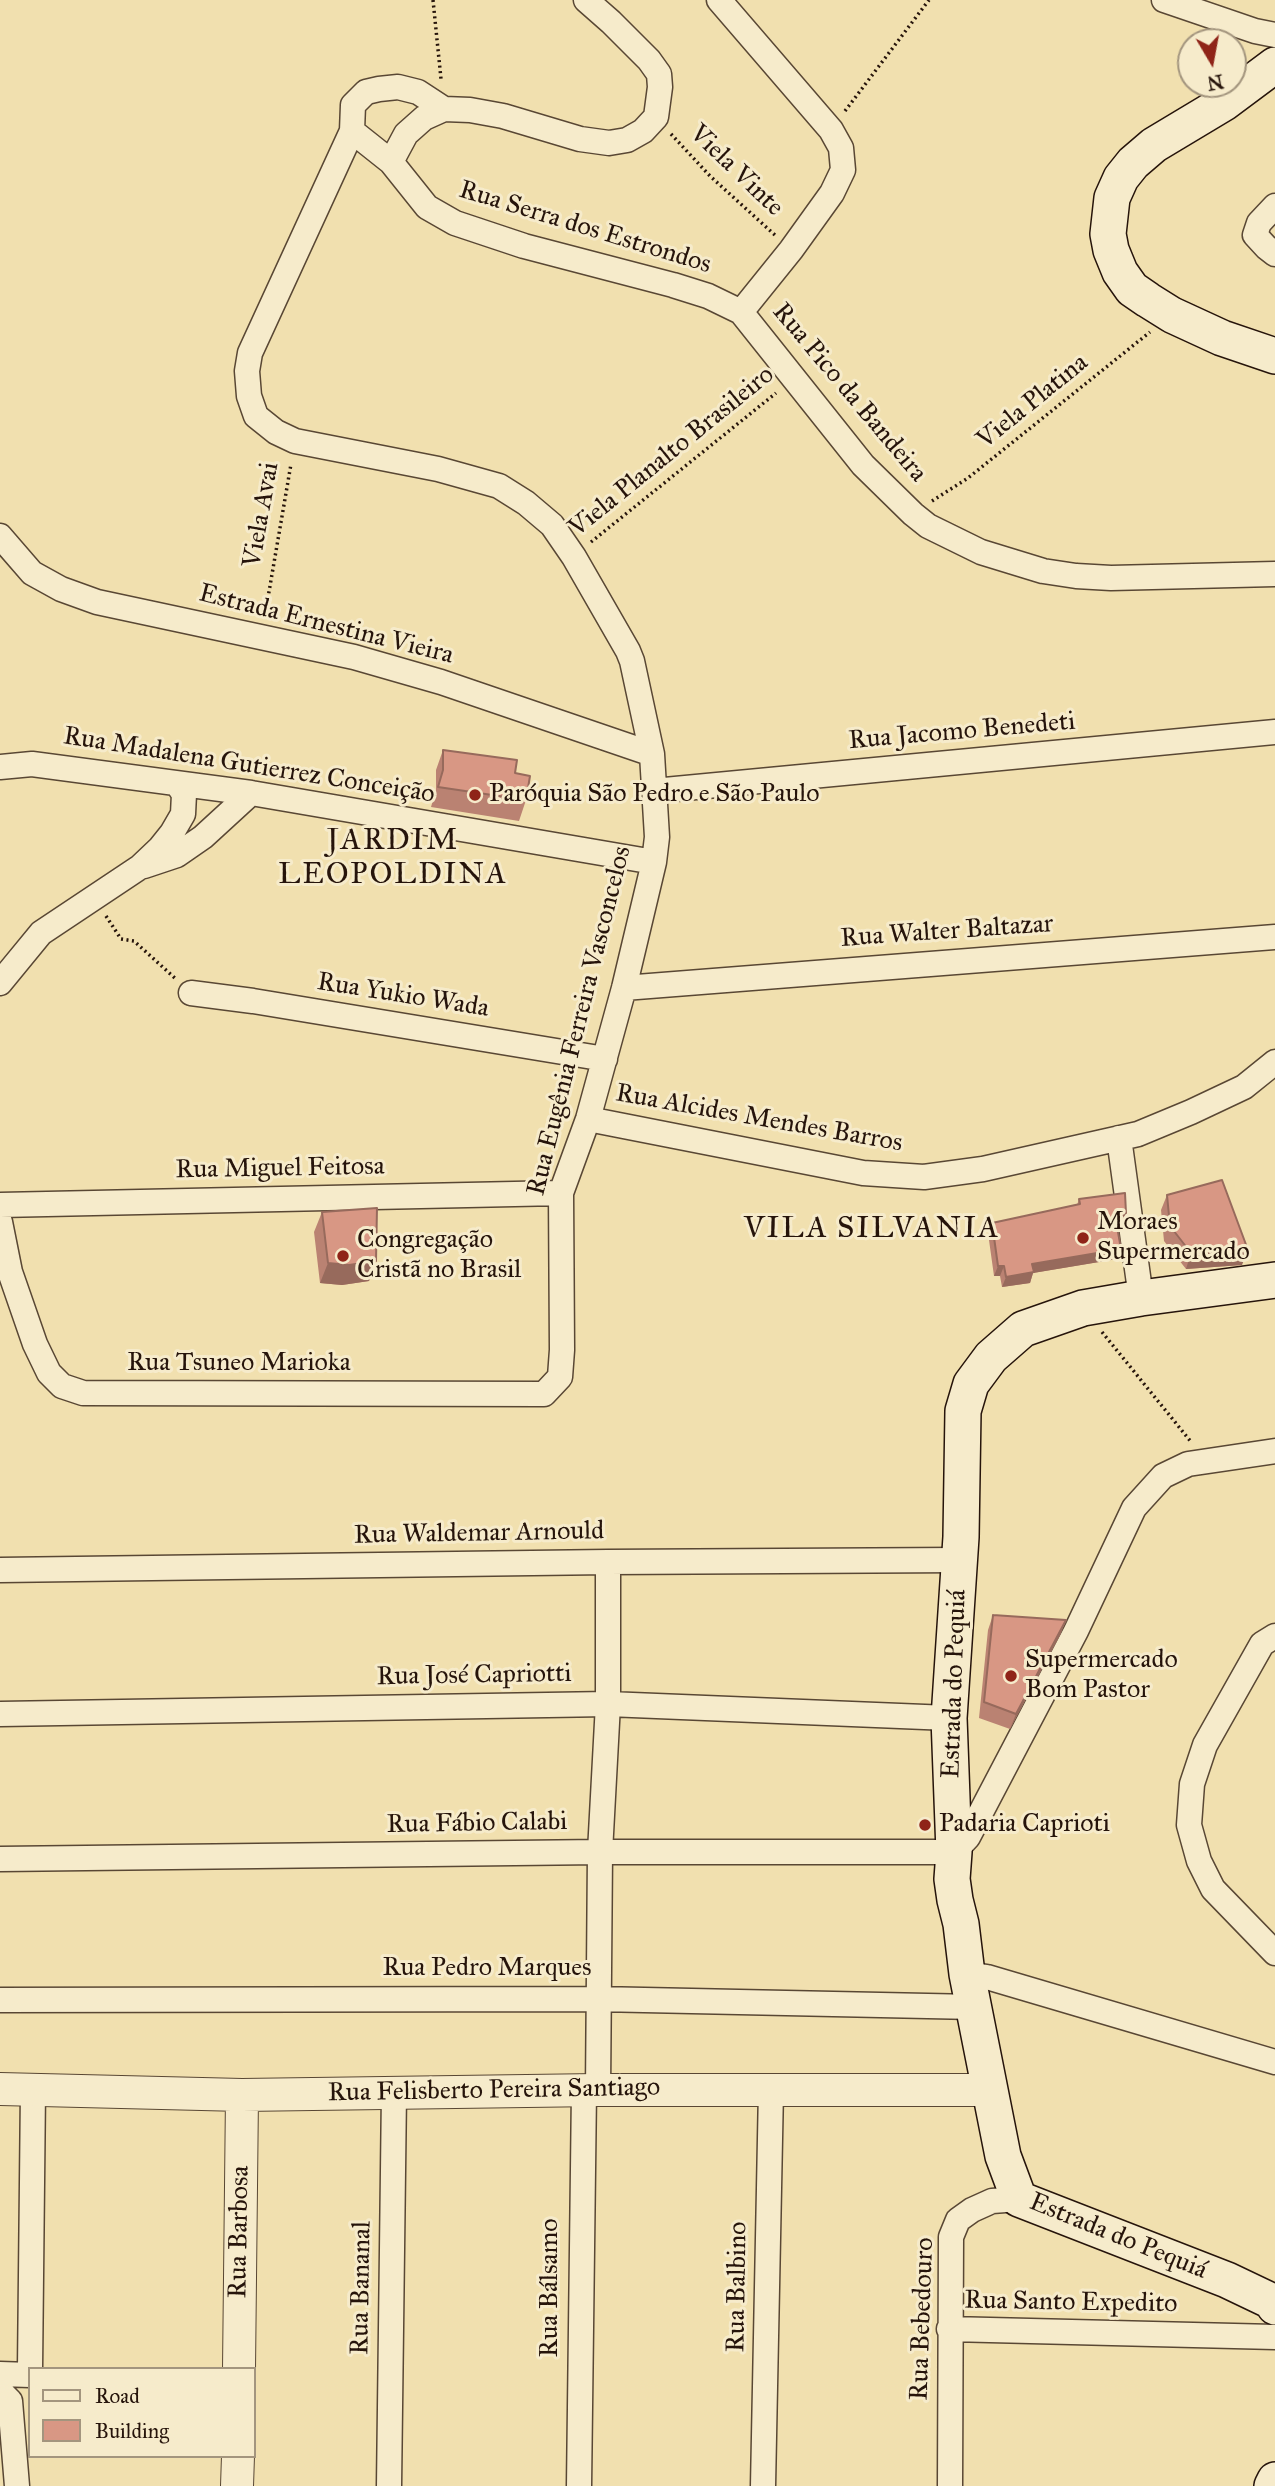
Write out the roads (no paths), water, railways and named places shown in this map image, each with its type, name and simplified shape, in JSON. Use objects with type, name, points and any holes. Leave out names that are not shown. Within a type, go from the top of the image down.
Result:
[{"type":"main road","points":[[1275,65],[1224,103],[1154,145],[1133,163],[1121,178],[1112,198],[1108,234],[1120,272],[1132,289],[1172,315],[1222,338],[1275,356]]},
{"type":"main road","name":"Estrada do Pequiá","points":[[1275,1280],[1083,1308],[1023,1329],[991,1357],[971,1384],[963,1411],[960,1560],[949,1718],[954,1852],[952,1879],[989,2090],[1003,2156],[1019,2199],[1227,2280],[1271,2301],[1275,2307]]},
{"type":"main road","points":[[1272,2486],[1275,2480]]},
{"type":"street","points":[[391,162],[406,134],[424,118],[444,109],[492,114],[580,139],[609,143],[627,140],[643,131],[656,117],[659,74],[649,60],[586,0]]},
{"type":"street","points":[[719,0],[831,130],[841,148],[843,170],[832,193],[741,312]]},
{"type":"street","points":[[1164,0],[1265,33],[1275,65]]},
{"type":"street","points":[[352,131],[353,105],[366,92],[398,87],[418,92],[444,109]]},
{"type":"street","name":"Rua Serra dos Estrondos","points":[[352,131],[391,162],[426,207],[454,223],[524,246],[673,285],[708,296],[741,312]]},
{"type":"street","name":"Rua Eugênia Ferreira Vasconcelos","points":[[352,131],[250,353],[247,371],[249,396],[256,416],[276,432],[295,441],[438,469],[499,486],[526,503],[552,525],[632,660],[652,754],[657,837],[654,862],[605,1059],[588,1119],[561,1193],[562,1350]]},
{"type":"street","points":[[1275,206],[1259,223],[1255,235],[1275,254]]},
{"type":"street","name":"Rua Pico da Bandeira","points":[[741,312],[863,465],[928,526],[981,552],[1043,571],[1111,579],[1275,575]]},
{"type":"street","name":"Estrada Ernestina Vieira","points":[[0,536],[32,573],[97,603],[354,657],[441,682],[652,754]]},
{"type":"street","name":"Rua Jacomo Benedeti","points":[[654,791],[1275,732]]},
{"type":"street","name":"Rua Madalena Gutierrez Conceição","points":[[0,767],[32,764],[251,793],[654,862]]},
{"type":"street","points":[[0,983],[41,933],[140,867],[172,833],[183,814],[184,794],[178,785]]},
{"type":"street","points":[[140,867],[177,855],[203,837],[251,793]]},
{"type":"street","name":"Rua Walter Baltazar","points":[[624,988],[1275,937]]},
{"type":"street","name":"Rua Yukio Wada","points":[[191,993],[605,1059]]},
{"type":"street","name":"Rua Alcides Mendes Barros","points":[[588,1119],[863,1173],[924,1177],[984,1169],[1138,1134],[1244,1087],[1275,1062]]},
{"type":"street","points":[[1119,1138],[1141,1298]]},
{"type":"street","name":"Rua Miguel Feitosa","points":[[0,1205],[561,1193]]},
{"type":"street","name":"Rua Tsuneo Marioka","points":[[0,1222],[9,1272],[35,1344],[49,1373],[62,1386],[83,1393],[544,1394],[560,1377],[562,1350]]},
{"type":"street","points":[[954,1852],[975,1825],[1076,1631],[1134,1508],[1163,1476],[1188,1464],[1275,1451]]},
{"type":"street","name":"Rua Waldemar Arnould","points":[[0,1570],[960,1560]]},
{"type":"street","name":"Rua Bálsamo","points":[[579,2486],[591,2090],[608,1704],[608,1562]]},
{"type":"street","points":[[1275,1636],[1262,1644],[1205,1745],[1192,1784],[1189,1825],[1199,1861],[1213,1889],[1275,1953]]},
{"type":"street","name":"Rua José Capriotti","points":[[0,1714],[608,1704],[949,1718]]},
{"type":"street","name":"Rua Fábio Calabi","points":[[0,1859],[600,1852],[954,1852]]},
{"type":"street","name":"Rua Pedro Marques","points":[[0,2000],[597,1999],[971,1991],[988,1978],[1275,2062]]},
{"type":"street","name":"Rua Felisberto Pereira Santiago","points":[[0,2089],[242,2095],[591,2090],[989,2090]]},
{"type":"street","points":[[30,2367],[33,2089]]},
{"type":"street","name":"Rua Balbino","points":[[763,2486],[771,2089]]},
{"type":"street","name":"Rua Bananal","points":[[389,2486],[394,2092]]},
{"type":"street","name":"Rua Barbosa","points":[[239,2367],[242,2095]]},
{"type":"street","name":"Rua Bebedouro","points":[[950,2486],[951,2237],[958,2220],[972,2210],[992,2201],[1019,2199]]},
{"type":"street","name":"Rua Santo Expedito","points":[[949,2329],[1275,2337]]},
{"type":"street","points":[[0,2374],[28,2375]]},
{"type":"street","points":[[0,2391],[10,2402],[17,2486]]},
{"type":"street","points":[[237,2486],[238,2458]]},
{"type":"place","name":"Paróquia São Pedro e São Paulo","points":[[475,795]]},
{"type":"place","name":"Moraes Supermercado","points":[[1083,1238]]},
{"type":"place","name":"Congregação Cristã no Brasil","points":[[343,1256]]},
{"type":"place","name":"Supermercado Bom Pastor","points":[[1011,1676]]},
{"type":"place","name":"Padaria Caprioti","points":[[925,1825]]},
{"type":"district","name":"JARDIM LEOPOLDINA","points":[[393,859]]},
{"type":"district","name":"VILA SILVANIA","points":[[872,1230]]}]
